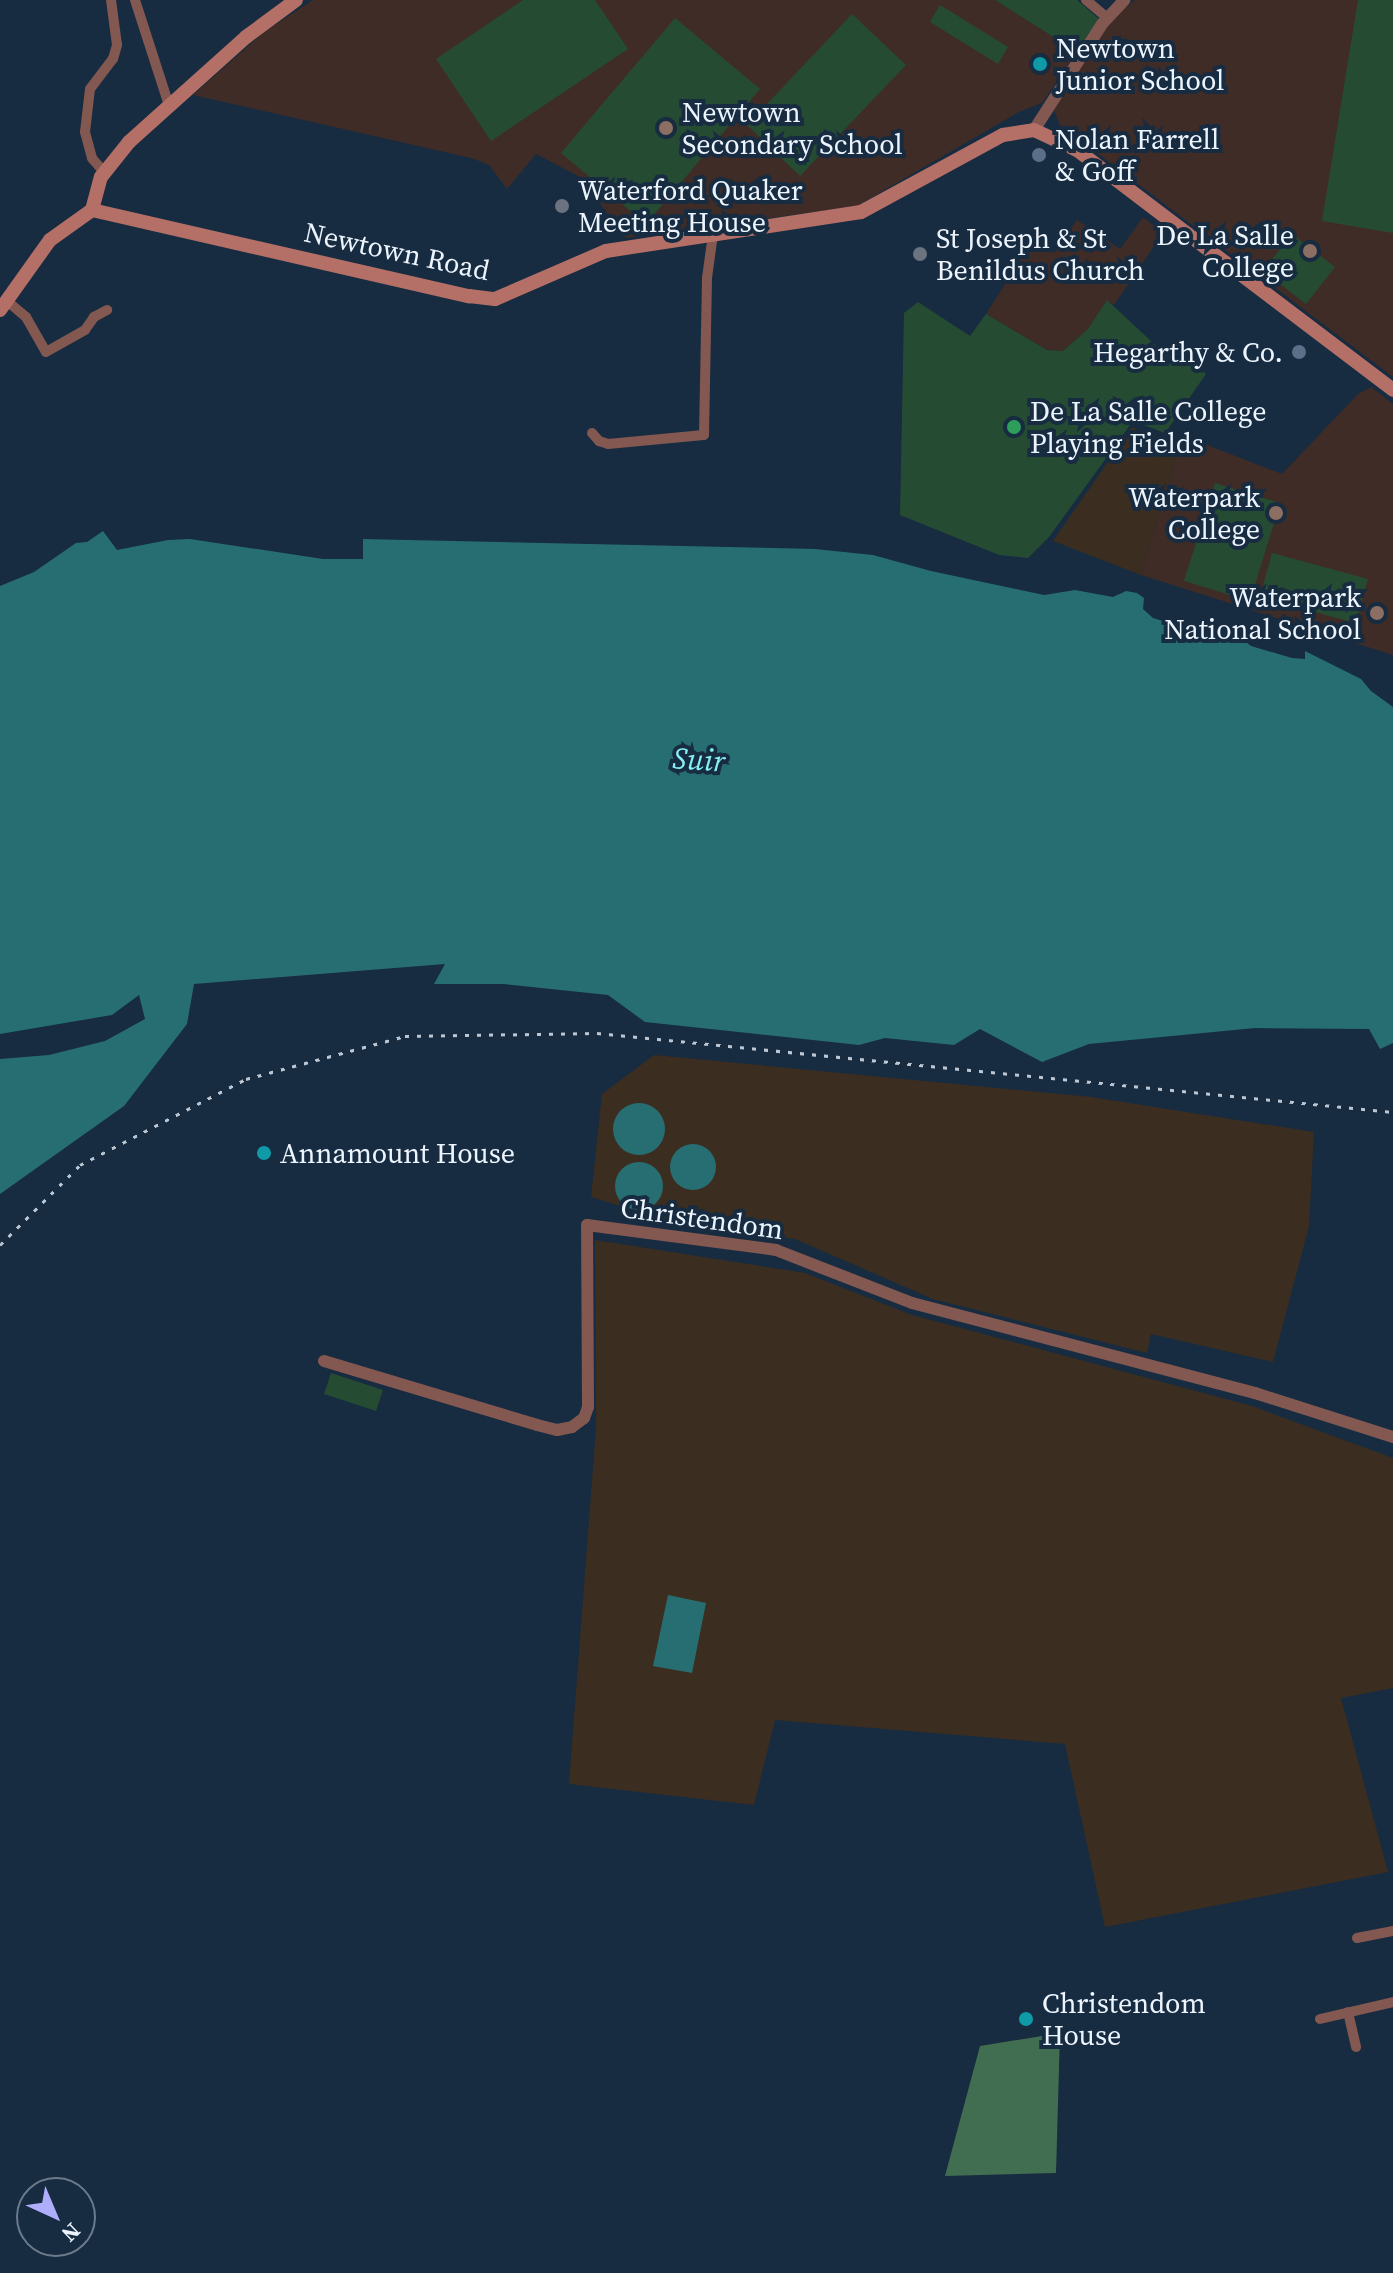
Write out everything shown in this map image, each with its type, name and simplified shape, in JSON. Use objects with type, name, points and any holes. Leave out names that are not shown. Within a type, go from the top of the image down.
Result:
[{"type":"main road","points":[[3,306],[50,240],[92,210],[104,172],[123,148],[246,37],[296,0]]},
{"type":"main road","points":[[1034,130],[1057,138],[1077,150],[1393,390]]},
{"type":"main road","name":"Newtown Road","points":[[92,210],[490,299],[506,296],[598,253],[861,212],[999,137],[1034,130]]},
{"type":"street","points":[[104,172],[86,146],[85,132],[90,89],[113,59],[117,45],[111,0]]},
{"type":"street","points":[[135,0],[169,105]]},
{"type":"street","points":[[1086,0],[1106,17]]},
{"type":"street","points":[[1034,130],[1106,17],[1124,0]]},
{"type":"street","points":[[592,433],[608,444],[704,435],[707,278],[713,234]]},
{"type":"street","points":[[3,306],[26,317],[46,352],[85,330],[94,317],[107,310]]},
{"type":"street","name":"Christendom","points":[[324,1361],[537,1425],[557,1430],[572,1427],[584,1418],[588,1407],[587,1225],[776,1250],[912,1303],[1255,1393],[1393,1437]]},
{"type":"street","points":[[1357,1938],[1393,1931]]},
{"type":"street","points":[[1320,2019],[1393,2002]]},
{"type":"street","points":[[1348,2012],[1356,2047]]},
{"type":"shaded area","name":"Newtown Secondary School","points":[[313,0],[995,0],[1077,52],[1042,103],[1019,112],[857,206],[626,238],[580,177],[536,154],[507,189],[489,165],[471,158],[193,95],[264,32]]},
{"type":"shaded area","points":[[523,0],[595,0],[628,49],[491,141],[436,59]]},
{"type":"shaded area","points":[[995,0],[1077,0],[1099,19],[1077,52]]},
{"type":"shaded area","name":"De La Salle College","points":[[1135,0],[1393,0],[1393,377],[1060,125],[1053,108],[1075,70],[1115,16]]},
{"type":"shaded area","points":[[1358,0],[1393,0],[1393,233],[1322,221]]},
{"type":"shaded area","points":[[940,5],[1008,47],[998,64],[930,22]]},
{"type":"shaded area","points":[[852,14],[906,65],[800,176],[747,125]]},
{"type":"shaded area","points":[[675,18],[760,89],[646,224],[561,153]]},
{"type":"shaded area","points":[[1143,217],[1163,233],[1114,305],[1107,301],[1088,329],[1063,351],[1047,350],[986,314],[1033,240],[1054,253],[1077,220],[1120,249]]},
{"type":"shaded area","points":[[1292,234],[1335,267],[1306,304],[1263,271]]},
{"type":"shaded area","name":"De La Salle College Playing Fields","points":[[1107,300],[1166,355],[1172,348],[1206,374],[1165,433],[1133,421],[1049,537],[1028,558],[999,555],[900,515],[904,313],[918,302],[970,336],[986,314],[1047,350],[1063,351],[1088,329]]},
{"type":"shaded area","name":"Waterpark College","points":[[1371,387],[1393,404],[1393,655],[1141,575],[1180,446],[1202,443],[1282,474],[1358,394]]},
{"type":"shaded area","points":[[1132,427],[1180,446],[1141,575],[1053,541]]},
{"type":"shaded area","points":[[1215,483],[1280,503],[1250,601],[1184,581]]},
{"type":"shaded area","points":[[1272,553],[1368,579],[1355,623],[1260,597]]},
{"type":"shaded area","points":[[654,1055],[1091,1097],[1314,1132],[1309,1226],[1273,1362],[1151,1334],[1147,1353],[933,1299],[795,1239],[683,1225],[591,1197],[602,1094]]},
{"type":"shaded area","points":[[595,1240],[805,1273],[912,1315],[1252,1406],[1393,1458],[1393,1688],[1341,1698],[1388,1872],[1105,1927],[1065,1744],[775,1720],[754,1805],[569,1784],[596,1428]]},
{"type":"shaded area","points":[[331,1373],[383,1390],[376,1411],[324,1394]]},
{"type":"shaded area","points":[[1060,2033],[1056,2173],[945,2176],[980,2046]]},
{"type":"water","name":"Suir","points":[[103,531],[117,550],[190,539],[323,559],[363,559],[363,539],[815,549],[873,555],[1044,595],[1075,590],[1113,597],[1126,591],[1137,593],[1144,598],[1143,609],[1153,618],[1192,630],[1237,635],[1251,646],[1292,658],[1305,659],[1305,651],[1361,679],[1371,691],[1393,707],[1393,1043],[1380,1049],[1369,1029],[1255,1028],[1089,1044],[1042,1062],[980,1029],[954,1045],[885,1038],[859,1045],[645,1022],[608,995],[504,984],[434,984],[445,964],[194,984],[187,1024],[124,1106],[0,1194],[0,1059],[49,1055],[105,1041],[145,1019],[139,995],[112,1015],[0,1034],[0,586],[34,572],[76,543],[87,542]]},
{"type":"water","points":[[639,1103],[657,1111],[665,1129],[657,1147],[639,1155],[621,1147],[613,1129],[621,1111]]},
{"type":"water","points":[[693,1144],[709,1151],[716,1167],[709,1183],[693,1190],[677,1183],[670,1167],[677,1151]]},
{"type":"water","points":[[639,1162],[656,1169],[663,1186],[656,1203],[639,1210],[622,1203],[615,1186],[622,1169]]},
{"type":"water","points":[[668,1595],[706,1603],[692,1673],[653,1666]]},
{"type":"railway","points":[[0,1245],[80,1165],[246,1079],[405,1036],[597,1033],[1393,1112]]},
{"type":"place","name":"Newtown Junior School","points":[[1040,64]]},
{"type":"place","name":"Newtown Secondary School","points":[[666,128]]},
{"type":"place","name":"Nolan Farrell & Goff","points":[[1039,155]]},
{"type":"place","name":"Waterford Quaker Meeting House","points":[[562,206]]},
{"type":"place","name":"De La Salle College","points":[[1310,251]]},
{"type":"place","name":"St Joseph & St Benildus Church","points":[[920,254]]},
{"type":"place","name":"Hegarthy & Co.","points":[[1299,352]]},
{"type":"place","name":"De La Salle College Playing Fields","points":[[1014,427]]},
{"type":"place","name":"Waterpark College","points":[[1276,513]]},
{"type":"place","name":"Waterpark National School","points":[[1377,613]]},
{"type":"place","name":"Annamount House","points":[[264,1153]]},
{"type":"place","name":"Christendom House","points":[[1026,2019]]}]
